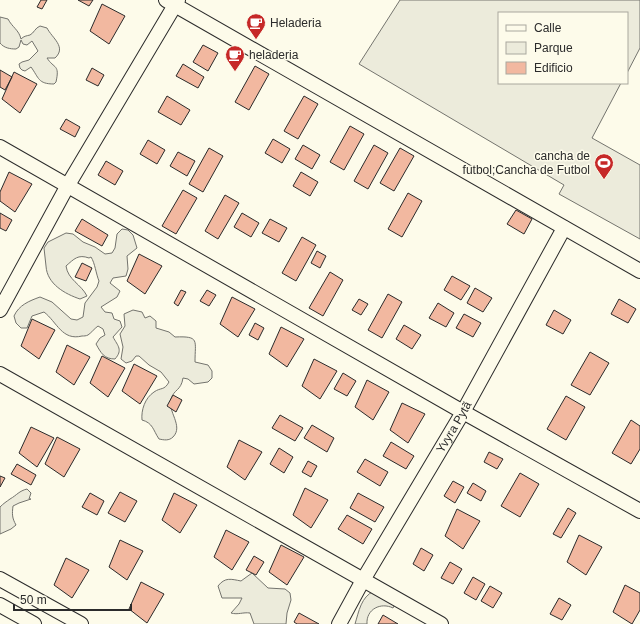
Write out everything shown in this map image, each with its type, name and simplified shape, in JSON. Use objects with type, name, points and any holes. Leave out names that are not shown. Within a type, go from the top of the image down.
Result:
[{"type":"street","points":[[0,310],[68,185],[173,2],[640,271]]},
{"type":"street","points":[[0,147],[463,412],[640,511]]},
{"type":"street","name":"Yvyra Pytã","points":[[339,624],[362,580],[463,412],[564,228]]},
{"type":"street","points":[[0,374],[441,624]]},
{"type":"street","points":[[0,579],[81,624]]},
{"type":"street","points":[[0,605],[34,624]]},
{"type":"green space","points":[[400,0],[640,0],[640,48],[628,71],[628,12],[498,12],[498,84],[620,84],[592,138],[640,165],[640,239],[559,194],[564,185],[359,64]]},
{"type":"green space","points":[[0,17],[8,19],[19,33],[21,39],[30,35],[40,26],[47,28],[60,50],[55,58],[47,58],[57,69],[56,82],[54,84],[42,82],[31,67],[25,71],[20,68],[19,64],[29,60],[38,51],[32,41],[27,45],[23,44],[21,40],[19,47],[16,49],[3,46],[0,43]]},
{"type":"green space","points":[[122,229],[128,230],[133,235],[137,248],[127,256],[128,269],[126,276],[113,278],[110,283],[120,291],[117,297],[101,307],[105,312],[112,313],[114,319],[120,321],[122,327],[113,337],[119,350],[119,353],[115,359],[108,358],[103,355],[96,344],[100,338],[105,335],[103,329],[98,326],[87,335],[75,337],[69,336],[60,330],[44,312],[32,316],[27,328],[21,328],[16,323],[14,316],[16,312],[28,302],[40,297],[52,302],[71,319],[77,320],[83,317],[85,303],[97,287],[99,281],[94,262],[91,257],[79,257],[74,259],[66,266],[69,275],[87,296],[80,299],[68,294],[53,283],[47,272],[44,248],[48,242],[66,233],[73,234],[83,242],[95,247],[105,254],[112,253],[115,248],[117,234]]},
{"type":"green space","points":[[133,310],[142,312],[145,318],[150,316],[156,321],[156,328],[169,332],[175,337],[189,337],[192,339],[195,344],[195,362],[208,365],[212,371],[212,378],[208,382],[194,384],[188,379],[183,378],[181,385],[171,399],[170,404],[177,428],[173,437],[168,440],[159,439],[151,425],[142,420],[142,416],[144,404],[148,398],[154,392],[166,387],[169,382],[161,372],[149,365],[139,356],[136,356],[132,361],[126,363],[121,359],[123,347],[120,334],[125,326],[124,314]]},
{"type":"green space","points":[[27,489],[31,493],[29,499],[31,499],[13,506],[12,511],[16,525],[0,534],[0,507],[20,492]]},
{"type":"green space","points":[[252,573],[268,588],[285,589],[290,593],[291,600],[287,613],[286,624],[254,624],[250,613],[231,613],[242,598],[222,598],[218,586],[226,580],[231,579],[241,581]]},
{"type":"green space","points":[[374,591],[395,604],[393,608],[388,606],[379,606],[369,614],[367,624],[355,624],[363,601]]},
{"type":"building","points":[[41,0],[47,0],[42,9],[37,7]]},
{"type":"building","points":[[78,0],[93,0],[89,6]]},
{"type":"building","points":[[102,4],[125,16],[109,44],[90,31]]},
{"type":"building","points":[[203,45],[218,53],[208,71],[193,62]]},
{"type":"building","points":[[183,64],[204,77],[198,88],[176,76]]},
{"type":"building","points":[[255,66],[269,74],[249,110],[235,102]]},
{"type":"building","points":[[92,68],[104,75],[98,86],[86,80]]},
{"type":"building","points":[[0,70],[12,77],[5,90],[0,87]]},
{"type":"building","points":[[14,72],[37,84],[20,113],[2,99]]},
{"type":"building","points":[[167,96],[190,110],[181,125],[158,112]]},
{"type":"building","points":[[304,96],[318,104],[298,139],[284,131]]},
{"type":"building","points":[[66,119],[80,127],[75,137],[60,129]]},
{"type":"building","points":[[350,126],[364,134],[344,170],[330,162]]},
{"type":"building","points":[[273,139],[290,149],[282,163],[265,153]]},
{"type":"building","points":[[148,140],[165,150],[157,164],[140,154]]},
{"type":"building","points":[[303,145],[320,155],[312,169],[295,159]]},
{"type":"building","points":[[374,145],[388,153],[368,189],[354,181]]},
{"type":"building","points":[[209,148],[223,156],[203,192],[189,184]]},
{"type":"building","points":[[400,148],[414,156],[394,191],[380,183]]},
{"type":"building","points":[[178,152],[195,161],[187,176],[170,166]]},
{"type":"building","points":[[106,161],[123,171],[115,185],[98,175]]},
{"type":"building","points":[[9,172],[32,184],[15,212],[0,201],[0,192]]},
{"type":"building","points":[[301,172],[318,182],[310,196],[293,186]]},
{"type":"building","points":[[183,190],[197,198],[176,234],[162,226]]},
{"type":"building","points":[[408,193],[422,201],[402,237],[388,229]]},
{"type":"building","points":[[225,195],[239,203],[218,239],[205,231]]},
{"type":"building","points":[[516,210],[532,219],[524,234],[507,224]]},
{"type":"building","points":[[0,213],[12,220],[6,231],[0,228]]},
{"type":"building","points":[[242,213],[259,223],[251,237],[234,227]]},
{"type":"building","points":[[82,219],[108,235],[102,246],[75,231]]},
{"type":"building","points":[[270,219],[287,228],[279,242],[262,233]]},
{"type":"building","points":[[302,237],[316,245],[296,281],[282,273]]},
{"type":"building","points":[[317,251],[326,256],[320,268],[311,263]]},
{"type":"building","points":[[139,254],[162,266],[145,294],[127,281]]},
{"type":"building","points":[[82,263],[92,268],[86,281],[75,277]]},
{"type":"building","points":[[330,272],[343,280],[323,316],[309,308]]},
{"type":"building","points":[[452,276],[470,286],[461,300],[444,290]]},
{"type":"building","points":[[475,288],[492,298],[483,312],[467,303]]},
{"type":"building","points":[[181,290],[186,292],[178,306],[174,303]]},
{"type":"building","points":[[207,290],[216,295],[209,306],[200,301]]},
{"type":"building","points":[[388,294],[402,302],[382,338],[368,330]]},
{"type":"building","points":[[232,297],[255,309],[238,337],[220,324]]},
{"type":"building","points":[[359,299],[368,304],[361,315],[352,310]]},
{"type":"building","points":[[619,299],[636,309],[628,323],[611,314]]},
{"type":"building","points":[[438,303],[454,313],[446,327],[429,318]]},
{"type":"building","points":[[554,310],[571,320],[563,334],[546,325]]},
{"type":"building","points":[[464,314],[481,323],[473,337],[456,328]]},
{"type":"building","points":[[32,319],[55,330],[39,359],[21,346]]},
{"type":"building","points":[[255,323],[264,328],[258,340],[249,335]]},
{"type":"building","points":[[404,325],[421,335],[412,349],[396,339]]},
{"type":"building","points":[[281,327],[304,339],[287,367],[269,354]]},
{"type":"building","points":[[67,345],[90,357],[74,385],[56,372]]},
{"type":"building","points":[[590,352],[609,363],[590,395],[571,385]]},
{"type":"building","points":[[102,356],[125,368],[108,397],[90,383]]},
{"type":"building","points":[[314,359],[337,371],[320,399],[302,386]]},
{"type":"building","points":[[134,364],[157,376],[140,404],[122,391]]},
{"type":"building","points":[[343,373],[356,381],[347,396],[334,389]]},
{"type":"building","points":[[367,380],[389,392],[373,420],[355,407]]},
{"type":"building","points":[[173,395],[182,400],[176,412],[167,406]]},
{"type":"building","points":[[566,396],[585,407],[566,440],[547,429]]},
{"type":"building","points":[[402,403],[425,414],[408,443],[390,430]]},
{"type":"building","points":[[280,415],[303,428],[295,441],[272,428]]},
{"type":"building","points":[[631,420],[640,426],[640,449],[631,464],[612,453]]},
{"type":"building","points":[[312,425],[334,438],[327,452],[304,438]]},
{"type":"building","points":[[31,427],[54,438],[37,467],[19,453]]},
{"type":"building","points":[[57,437],[80,449],[64,477],[45,464]]},
{"type":"building","points":[[239,440],[262,452],[245,480],[227,467]]},
{"type":"building","points":[[391,442],[414,456],[406,469],[383,456]]},
{"type":"building","points":[[279,448],[293,457],[284,473],[270,464]]},
{"type":"building","points":[[489,452],[503,459],[497,469],[484,462]]},
{"type":"building","points":[[365,459],[388,472],[380,486],[357,472]]},
{"type":"building","points":[[308,461],[317,466],[311,477],[302,472]]},
{"type":"building","points":[[17,464],[36,475],[31,485],[11,474]]},
{"type":"building","points":[[520,473],[539,484],[520,517],[501,506]]},
{"type":"building","points":[[0,476],[5,478],[0,487]]},
{"type":"building","points":[[453,481],[464,487],[455,503],[444,496]]},
{"type":"building","points":[[473,483],[486,491],[481,501],[467,493]]},
{"type":"building","points":[[305,488],[328,500],[311,528],[293,515]]},
{"type":"building","points":[[120,492],[137,501],[125,522],[108,513]]},
{"type":"building","points":[[90,493],[104,501],[97,515],[82,507]]},
{"type":"building","points":[[174,493],[197,505],[180,533],[162,520]]},
{"type":"building","points":[[358,493],[384,507],[375,522],[350,508]]},
{"type":"building","points":[[568,508],[576,513],[561,538],[553,534]]},
{"type":"building","points":[[457,509],[480,521],[463,549],[445,536]]},
{"type":"building","points":[[347,515],[372,529],[363,544],[338,529]]},
{"type":"building","points":[[226,530],[249,542],[232,570],[214,557]]},
{"type":"building","points":[[579,535],[602,547],[586,575],[567,562]]},
{"type":"building","points":[[120,540],[143,551],[127,580],[109,567]]},
{"type":"building","points":[[281,545],[304,557],[287,585],[269,572]]},
{"type":"building","points":[[421,548],[433,555],[424,571],[413,564]]},
{"type":"building","points":[[254,556],[264,562],[256,575],[246,570]]},
{"type":"building","points":[[66,558],[89,570],[72,598],[54,585]]},
{"type":"building","points":[[450,562],[462,569],[453,584],[441,578]]},
{"type":"building","points":[[473,577],[485,584],[476,600],[464,593]]},
{"type":"building","points":[[141,582],[164,594],[147,623],[129,609]]},
{"type":"building","points":[[625,585],[640,593],[640,610],[632,624],[613,612]]},
{"type":"building","points":[[490,586],[502,593],[493,608],[481,601]]},
{"type":"building","points":[[559,598],[571,605],[562,620],[550,614]]},
{"type":"building","points":[[299,613],[319,624],[297,624],[294,622]]},
{"type":"building","points":[[383,615],[398,624],[378,624]]},
{"type":"place","name":"Heladeria","points":[[256,40]]},
{"type":"place","name":"heladeria","points":[[235,72]]},
{"type":"place","name":"cancha de futbol;Cancha de Futbol","points":[[604,180]]}]
